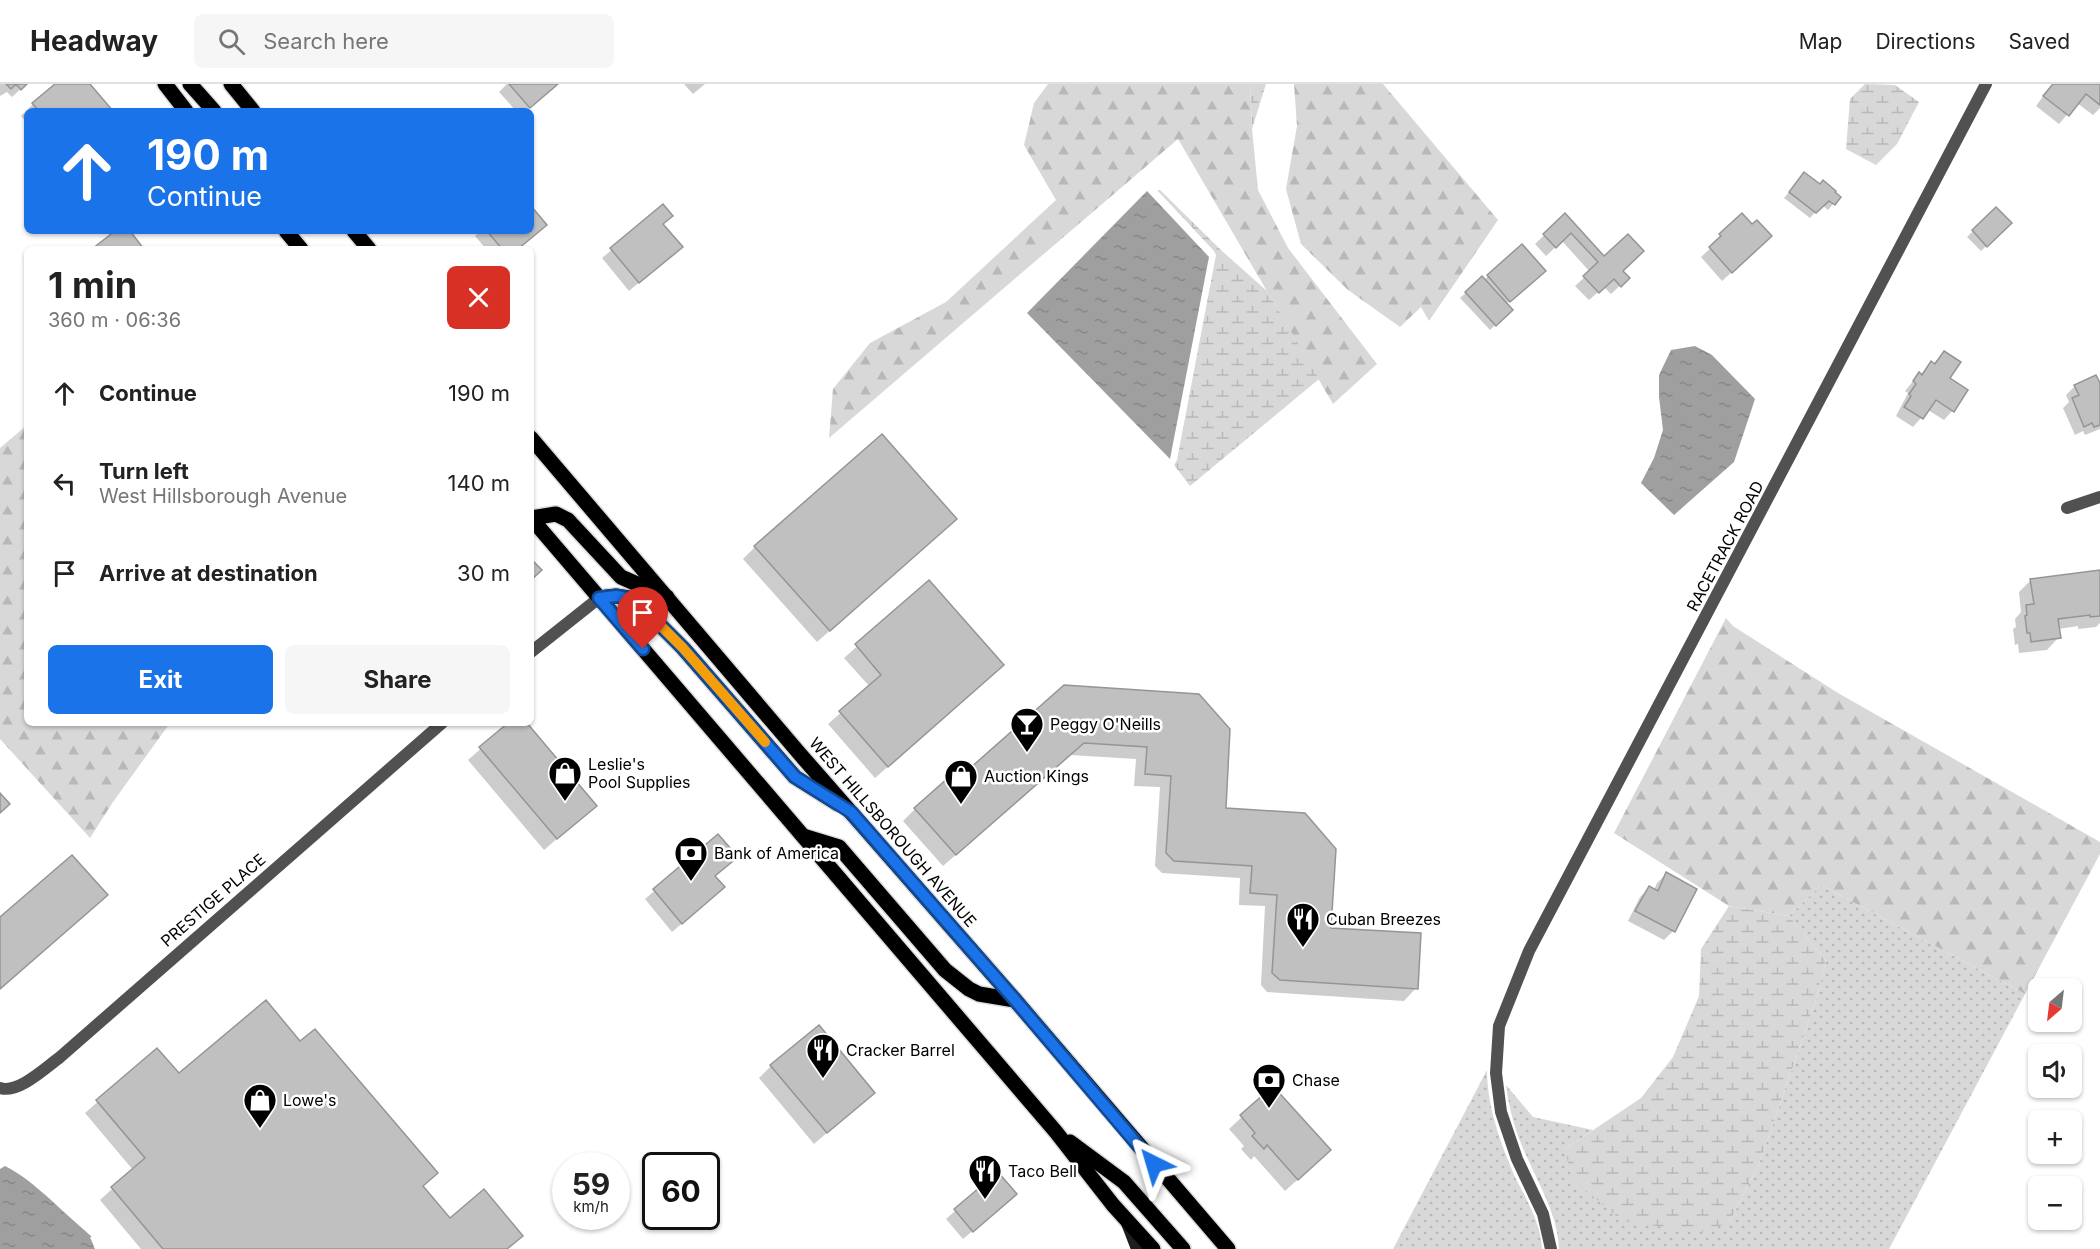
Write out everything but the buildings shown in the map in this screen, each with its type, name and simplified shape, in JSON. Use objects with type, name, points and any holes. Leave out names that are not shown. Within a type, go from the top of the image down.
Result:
[{"type":"main road","points":[[165,84],[184,108]]},
{"type":"main road","points":[[190,84],[211,108]]},
{"type":"main road","points":[[231,84],[251,108]]},
{"type":"main road","points":[[356,234],[366,246]]},
{"type":"main road","name":"WEST HILLSBOROUGH AVENUE","points":[[534,442],[1228,1249]]},
{"type":"main road","points":[[534,517],[556,513],[568,519],[621,577],[667,597]]},
{"type":"main road","points":[[534,522],[1056,1132],[1124,1217],[1153,1249]]},
{"type":"main road","points":[[599,598],[616,596],[628,598],[650,615],[683,648],[795,777],[851,812]]},
{"type":"main road","points":[[803,836],[839,847],[945,970],[969,989],[980,994],[1015,1000]]},
{"type":"main road","points":[[1056,1132],[1124,1182],[1183,1249]]},
{"type":"main road","points":[[1124,1217],[1137,1249]]},
{"type":"street","name":"RACETRACK ROAD","points":[[1551,1249],[1543,1214],[1517,1159],[1500,1112],[1496,1073],[1499,1026],[1529,951],[1986,84]]},
{"type":"street","points":[[2067,508],[2100,497]]},
{"type":"street","points":[[534,650],[599,598]]},
{"type":"street","name":"PRESTIGE PLACE","points":[[0,1088],[25,1084],[59,1058],[439,726]]},
{"type":"green space","points":[[1048,84],[1250,84],[1258,190],[1288,248],[1377,364],[1333,404],[1178,139],[829,438],[833,389],[870,343],[946,302],[1056,200],[1024,145],[1034,103]]},
{"type":"green space","points":[[1250,84],[1266,84],[1252,129]]},
{"type":"green space","points":[[1294,84],[1383,84],[1498,220],[1429,321],[1421,307],[1400,327],[1348,290],[1301,244],[1286,189],[1297,126]]},
{"type":"green space","points":[[1865,84],[1895,85],[1919,102],[1897,144],[1876,165],[1846,149],[1850,99]]},
{"type":"green space","points":[[1157,190],[1160,190],[1222,251],[1267,291],[1319,379],[1190,486],[1174,465],[1177,460],[1216,255]]},
{"type":"green space","points":[[24,428],[24,726],[168,726],[90,838],[0,739],[0,448]]},
{"type":"green space","points":[[1726,618],[1733,626],[1838,693],[2100,842],[2100,854],[2034,978],[2028,978],[2028,988],[2025,994],[1821,885],[1789,916],[1729,906],[1614,833]]},
{"type":"green space","points":[[1821,885],[2025,994],[1889,1249],[1559,1249],[1552,1213],[1516,1131],[1506,1085],[1533,1117],[1593,1130],[1565,1149],[1729,1223],[1759,1164],[1815,1003],[1826,961],[1789,916]]},
{"type":"green space","points":[[1729,906],[1789,916],[1826,961],[1815,1003],[1759,1164],[1729,1223],[1697,1233],[1621,1220],[1572,1179],[1565,1149],[1641,1098],[1673,1057],[1699,996],[1701,949]]},
{"type":"green space","points":[[1487,1070],[1489,1098],[1496,1126],[1510,1166],[1536,1221],[1542,1249],[1393,1249]]},
{"type":"water","points":[[1147,191],[1209,257],[1170,459],[1027,313]]},
{"type":"water","points":[[1695,346],[1712,355],[1755,399],[1734,462],[1674,515],[1641,483],[1654,458],[1663,430],[1659,375],[1671,350]]},
{"type":"water","points":[[5,1166],[34,1185],[92,1237],[90,1237],[95,1249],[0,1249],[0,1169]]},
{"type":"slow traffic","points":[[648,613],[683,648],[765,742]]},
{"type":"place","name":"Peggy O'Neills","points":[[1027,753]]},
{"type":"place","name":"Leslie's Pool Supplies","points":[[565,802]]},
{"type":"place","name":"Auction Kings","points":[[961,805]]},
{"type":"place","name":"Bank of America","points":[[691,882]]},
{"type":"place","name":"Cuban Breezes","points":[[1303,948]]},
{"type":"place","name":"Cracker Barrel","points":[[823,1079]]},
{"type":"place","name":"Chase","points":[[1269,1109]]},
{"type":"place","name":"Lowe's","points":[[260,1129]]},
{"type":"place","name":"Taco Bell","points":[[985,1200]]},
{"type":"route","points":[[643,649],[599,598],[616,596],[628,598],[650,615],[683,648],[795,777],[851,812],[1154,1164]]}]
